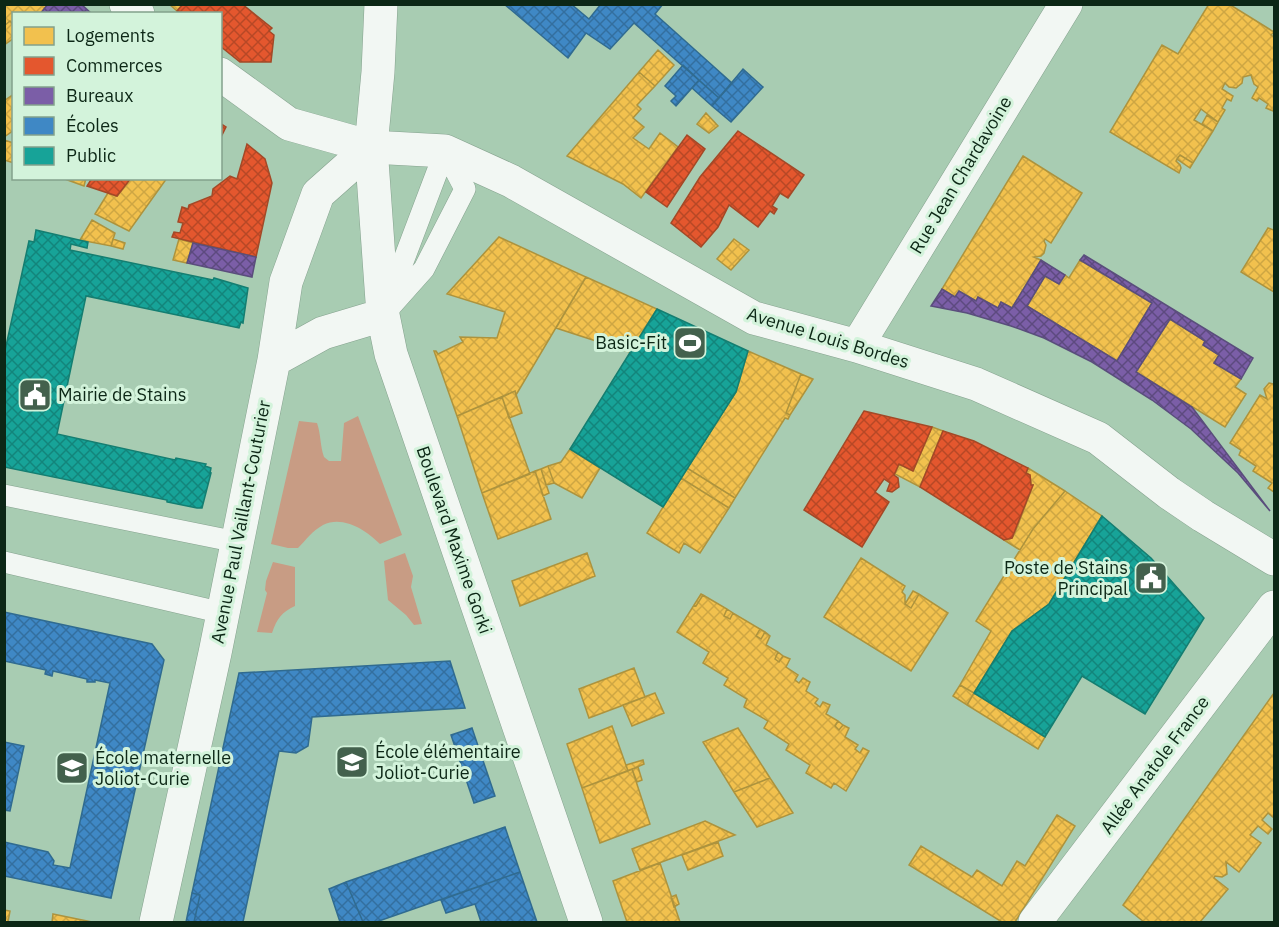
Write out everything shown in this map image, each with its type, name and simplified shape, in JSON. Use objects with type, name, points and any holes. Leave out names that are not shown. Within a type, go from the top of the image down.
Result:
[{"type":"street","name":"Boulevard Maxime Gorki","points":[[381,4],[371,147],[383,315],[391,354],[586,922]]},
{"type":"street","name":"Rue Jean Chardavoine","points":[[857,346],[1066,4]]},
{"type":"street","name":"Avenue Louis Bordes","points":[[222,75],[289,124],[371,147],[445,151],[511,181],[754,318],[857,346],[976,384],[1098,438],[1169,493],[1228,532],[1275,559]]},
{"type":"street","name":"Avenue Paul Vaillant-Couturier","points":[[156,922],[223,613],[274,360],[286,282],[318,194],[371,147]]},
{"type":"street","points":[[274,360],[323,333],[383,315]]},
{"type":"street","name":"Allée Anatole France","points":[[1035,922],[1275,607]]},
{"type":"lane","points":[[383,315],[445,151]]},
{"type":"lane","points":[[383,315],[424,269],[465,189],[445,151]]},
{"type":"lane","points":[[4,495],[237,542]]},
{"type":"lane","points":[[4,562],[223,613]]},
{"type":"shaded area","points":[[358,416],[402,535],[380,544],[361,529],[346,523],[331,522],[319,527],[298,548],[271,544],[299,421],[317,423],[324,457],[329,461],[341,461],[344,423]]},
{"type":"shaded area","points":[[405,553],[413,576],[411,587],[422,624],[414,625],[388,600],[384,561]]},
{"type":"shaded area","points":[[273,562],[295,567],[295,606],[280,616],[272,633],[257,632],[267,593],[266,581]]},
{"type":"building: Logements","points":[[4,4],[48,4],[42,12],[12,12],[12,23],[10,21],[4,26]]},
{"type":"building: Logements","points":[[169,4],[183,4],[177,11]]},
{"type":"building: Logements","points":[[1209,4],[1229,4],[1274,32],[1271,35],[1274,37],[1274,108],[1273,111],[1266,108],[1268,104],[1259,98],[1257,101],[1252,98],[1258,87],[1254,84],[1251,75],[1243,77],[1242,83],[1236,88],[1229,87],[1225,83],[1222,89],[1233,96],[1231,101],[1227,99],[1222,108],[1225,110],[1218,122],[1201,109],[1194,120],[1213,131],[1193,163],[1180,155],[1176,161],[1181,168],[1179,173],[1110,132],[1162,45],[1178,54]]},
{"type":"building: Logements","points":[[10,21],[12,23],[12,39],[4,45],[4,26]]},
{"type":"building: Logements","points":[[658,50],[674,65],[655,86],[639,72]]},
{"type":"building: Logements","points":[[639,72],[655,86],[637,105],[641,109],[633,118],[644,127],[633,138],[649,149],[660,133],[678,147],[641,198],[623,184],[567,156]]},
{"type":"building: Logements","points":[[12,95],[12,131],[4,137],[4,101]]},
{"type":"building: Logements","points":[[706,113],[718,126],[709,133],[697,124]]},
{"type":"building: Logements","points":[[1207,115],[1218,122],[1213,131],[1202,124]]},
{"type":"building: Logements","points":[[4,140],[12,142],[12,162],[4,160]]},
{"type":"building: Logements","points":[[1180,155],[1193,163],[1190,168],[1177,159]]},
{"type":"building: Logements","points":[[1023,156],[1082,193],[1051,243],[1045,239],[1044,253],[1034,257],[1041,260],[1012,308],[1001,302],[998,308],[978,297],[976,301],[959,291],[955,297],[942,289]]},
{"type":"building: Logements","points":[[68,180],[86,180],[84,186]]},
{"type":"building: Logements","points":[[129,180],[166,180],[129,231],[95,214],[108,193],[117,196]]},
{"type":"building: Logements","points":[[92,220],[115,233],[111,246],[80,240]]},
{"type":"building: Logements","points":[[1268,228],[1274,230],[1274,292],[1241,272]]},
{"type":"building: Logements","points":[[499,237],[586,277],[516,395],[515,391],[457,416],[434,351],[438,354],[463,342],[460,337],[497,338],[505,312],[447,294]]},
{"type":"building: Logements","points":[[113,239],[125,243],[123,249],[111,246]]},
{"type":"building: Logements","points":[[179,239],[193,243],[187,263],[173,260]]},
{"type":"building: Logements","points":[[734,239],[749,250],[731,270],[717,259]]},
{"type":"building: Logements","points":[[1080,260],[1152,303],[1117,361],[1027,306],[1045,276],[1059,284],[1065,275],[1069,278]]},
{"type":"building: Logements","points":[[586,277],[657,309],[630,352],[556,328]]},
{"type":"building: Logements","points":[[1170,319],[1205,341],[1203,345],[1219,355],[1214,363],[1241,379],[1235,387],[1246,394],[1225,427],[1136,372]]},
{"type":"building: Logements","points":[[748,351],[801,374],[786,413],[790,415],[788,419],[785,418],[735,498],[687,468],[736,392]]},
{"type":"building: Logements","points":[[801,374],[813,379],[790,415],[786,413]]},
{"type":"building: Logements","points":[[1269,383],[1274,384],[1274,492],[1268,488],[1272,483],[1253,471],[1256,466],[1239,455],[1241,450],[1230,443],[1260,395],[1267,399],[1264,389]]},
{"type":"building: Logements","points":[[515,391],[522,413],[509,418],[502,397]]},
{"type":"building: Logements","points":[[502,397],[530,474],[482,493],[457,416]]},
{"type":"building: Logements","points":[[932,427],[943,431],[920,487],[895,474],[899,464],[913,471]]},
{"type":"building: Logements","points":[[570,449],[600,468],[582,498],[554,483],[548,466],[561,462]]},
{"type":"building: Logements","points":[[548,466],[554,483],[546,485],[541,469]]},
{"type":"building: Logements","points":[[687,468],[735,498],[729,508],[681,478]]},
{"type":"building: Logements","points":[[1028,468],[1065,491],[1033,529],[1020,550],[1004,540],[1012,538],[1015,533],[1033,485],[1031,485],[1030,475],[1026,473]]},
{"type":"building: Logements","points":[[541,469],[549,493],[543,496],[535,471]]},
{"type":"building: Logements","points":[[535,471],[551,519],[498,539],[482,493]]},
{"type":"building: Logements","points":[[681,478],[729,508],[700,553],[684,543],[679,553],[647,533]]},
{"type":"building: Logements","points":[[1065,491],[1102,516],[1049,604],[1012,631],[974,693],[960,685],[991,631],[976,621],[1033,529]]},
{"type":"building: Logements","points":[[587,553],[595,576],[520,606],[512,581]]},
{"type":"building: Logements","points":[[861,558],[905,586],[902,592],[905,595],[905,604],[911,608],[919,594],[948,613],[911,671],[824,617]]},
{"type":"building: Logements","points":[[913,591],[919,594],[911,608],[905,604]]},
{"type":"building: Logements","points":[[701,594],[703,595],[696,606],[694,605]]},
{"type":"building: Logements","points":[[703,595],[727,609],[724,616],[730,619],[733,613],[760,629],[756,636],[761,639],[765,632],[770,636],[766,645],[778,652],[775,659],[779,662],[783,656],[790,659],[786,667],[798,675],[795,680],[799,683],[803,678],[810,682],[806,691],[818,699],[815,703],[820,707],[823,702],[830,705],[826,714],[838,721],[835,726],[839,730],[843,725],[849,728],[845,737],[858,745],[855,749],[860,753],[863,748],[869,751],[846,791],[834,783],[831,788],[806,773],[810,765],[786,750],[789,744],[764,728],[768,721],[744,707],[747,699],[724,685],[728,678],[703,663],[709,652],[677,632]]},
{"type":"building: Logements","points":[[727,609],[733,613],[730,619],[724,616]]},
{"type":"building: Logements","points":[[760,629],[765,632],[761,639],[756,636]]},
{"type":"building: Logements","points":[[778,652],[783,656],[779,662],[775,659]]},
{"type":"building: Logements","points":[[634,668],[645,697],[589,718],[579,689]]},
{"type":"building: Logements","points":[[960,685],[974,693],[967,705],[953,696]]},
{"type":"building: Logements","points":[[655,693],[664,713],[632,726],[623,705]]},
{"type":"building: Logements","points":[[974,693],[1045,737],[1038,749],[967,705]]},
{"type":"building: Logements","points":[[1274,693],[1274,818],[1268,813],[1262,820],[1272,829],[1268,834],[1258,826],[1250,835],[1261,843],[1239,872],[1226,862],[1227,874],[1222,877],[1215,876],[1214,878],[1228,889],[1200,922],[1144,922],[1123,905]]},
{"type":"building: Logements","points":[[838,721],[843,725],[839,730],[835,726]]},
{"type":"building: Logements","points":[[612,726],[628,771],[582,788],[567,744]]},
{"type":"building: Logements","points":[[738,728],[770,778],[734,792],[703,742]]},
{"type":"building: Logements","points":[[643,760],[644,764],[628,771],[626,765]]},
{"type":"building: Logements","points":[[638,767],[642,780],[637,782],[632,769]]},
{"type":"building: Logements","points":[[632,769],[650,824],[600,843],[582,788]]},
{"type":"building: Logements","points":[[770,778],[793,813],[757,827],[734,792]]},
{"type":"building: Logements","points":[[1057,815],[1075,826],[1015,922],[1002,922],[909,865],[921,846],[972,877],[977,870],[1002,886],[1017,861],[1025,866]]},
{"type":"building: Logements","points":[[705,821],[735,835],[640,870],[632,849]]},
{"type":"building: Logements","points":[[718,842],[723,856],[688,870],[682,855]]},
{"type":"building: Logements","points":[[660,863],[680,922],[627,922],[613,881]]},
{"type":"building: Logements","points":[[676,895],[679,904],[674,907],[671,897]]},
{"type":"building: Logements","points":[[4,910],[10,911],[8,922],[4,922]]},
{"type":"building: Logements","points":[[53,914],[92,922],[52,922]]},
{"type":"building: Commerces","points":[[183,4],[242,4],[272,28],[269,31],[274,35],[271,62],[240,62],[222,48],[222,12],[177,11]]},
{"type":"building: Commerces","points":[[738,131],[804,175],[788,198],[780,193],[772,206],[777,209],[774,214],[770,211],[758,227],[729,205],[718,227],[701,247],[671,223],[700,177]]},
{"type":"building: Commerces","points":[[687,135],[705,149],[667,207],[646,192]]},
{"type":"building: Commerces","points":[[247,144],[265,159],[272,183],[256,257],[172,237],[174,232],[180,233],[183,223],[178,222],[182,207],[188,209],[189,205],[212,196],[213,189],[230,176],[237,179]]},
{"type":"building: Commerces","points":[[91,180],[129,180],[117,196],[87,186]]},
{"type":"building: Commerces","points":[[864,411],[932,427],[913,471],[899,464],[894,475],[898,478],[899,487],[892,492],[887,491],[890,483],[884,479],[875,492],[889,502],[862,547],[804,510]]},
{"type":"building: Commerces","points":[[943,431],[974,441],[1028,468],[1026,473],[1030,475],[1031,485],[1033,485],[1012,538],[1004,540],[920,487]]},
{"type":"building: Bureaux","points":[[48,4],[81,4],[90,12],[42,12]]},
{"type":"building: Bureaux","points":[[193,243],[256,257],[252,277],[187,263]]},
{"type":"building: Bureaux","points":[[1084,255],[1253,358],[1241,379],[1214,363],[1219,355],[1203,345],[1205,341],[1170,319],[1136,372],[1192,407],[1270,511],[1238,473],[1191,429],[1152,400],[1092,362],[1044,338],[1011,326],[967,313],[931,306],[942,289],[955,297],[959,291],[976,301],[978,297],[998,308],[1001,302],[1012,308],[1041,260],[1065,275],[1059,284],[1045,276],[1027,306],[1117,361],[1152,303],[1080,260]]},
{"type":"building: Écoles","points":[[504,4],[571,4],[589,19],[601,4],[663,4],[655,14],[732,83],[719,98],[634,23],[610,49],[586,33],[568,58]]},
{"type":"building: Écoles","points":[[683,65],[699,80],[676,106],[671,101],[676,96],[665,86]]},
{"type":"building: Écoles","points":[[743,69],[763,87],[731,122],[712,106]]},
{"type":"building: Écoles","points":[[699,80],[719,98],[712,106],[692,88]]},
{"type":"building: Écoles","points":[[4,612],[152,644],[164,660],[111,898],[4,876],[4,842],[48,852],[54,861],[53,865],[70,868],[110,683],[95,680],[95,682],[87,682],[87,679],[53,671],[52,676],[45,674],[46,670],[4,661]]},
{"type":"building: Écoles","points":[[450,661],[465,708],[312,717],[308,746],[296,753],[279,751],[243,922],[194,922],[200,895],[192,893],[239,673]]},
{"type":"building: Écoles","points":[[472,728],[495,796],[474,803],[451,735]]},
{"type":"building: Écoles","points":[[4,742],[24,746],[10,811],[4,810]]},
{"type":"building: Écoles","points":[[505,827],[520,872],[376,922],[363,922],[346,882]]},
{"type":"building: Écoles","points":[[520,872],[537,922],[481,922],[475,904],[446,913],[441,900]]},
{"type":"building: Écoles","points":[[346,882],[363,922],[340,922],[329,889]]},
{"type":"building: Écoles","points":[[192,893],[200,895],[194,922],[186,922]]},
{"type":"building: Public","name":"Mairie de Stains","points":[[36,230],[88,242],[87,248],[71,244],[70,250],[213,280],[214,278],[248,288],[243,323],[241,322],[239,328],[86,296],[57,434],[175,460],[176,458],[206,464],[205,466],[211,468],[211,473],[202,508],[4,467],[4,355],[29,241],[34,242]]},
{"type":"building: Public","points":[[657,309],[748,351],[736,392],[663,507],[570,449]]},
{"type":"building: Public","points":[[1102,516],[1151,558],[1204,618],[1145,714],[1082,676],[1045,737],[974,693],[1012,631],[1049,604]]},
{"type":"place","name":"Basic-Fit","points":[[690,343]]},
{"type":"place","name":"Mairie de Stains","points":[[35,395]]},
{"type":"place","name":"Poste de Stains Principal","points":[[1151,578]]},
{"type":"place","name":"École élémentaire Joliot-Curie","points":[[352,762]]},
{"type":"place","name":"École maternelle Joliot-Curie","points":[[72,768]]}]
